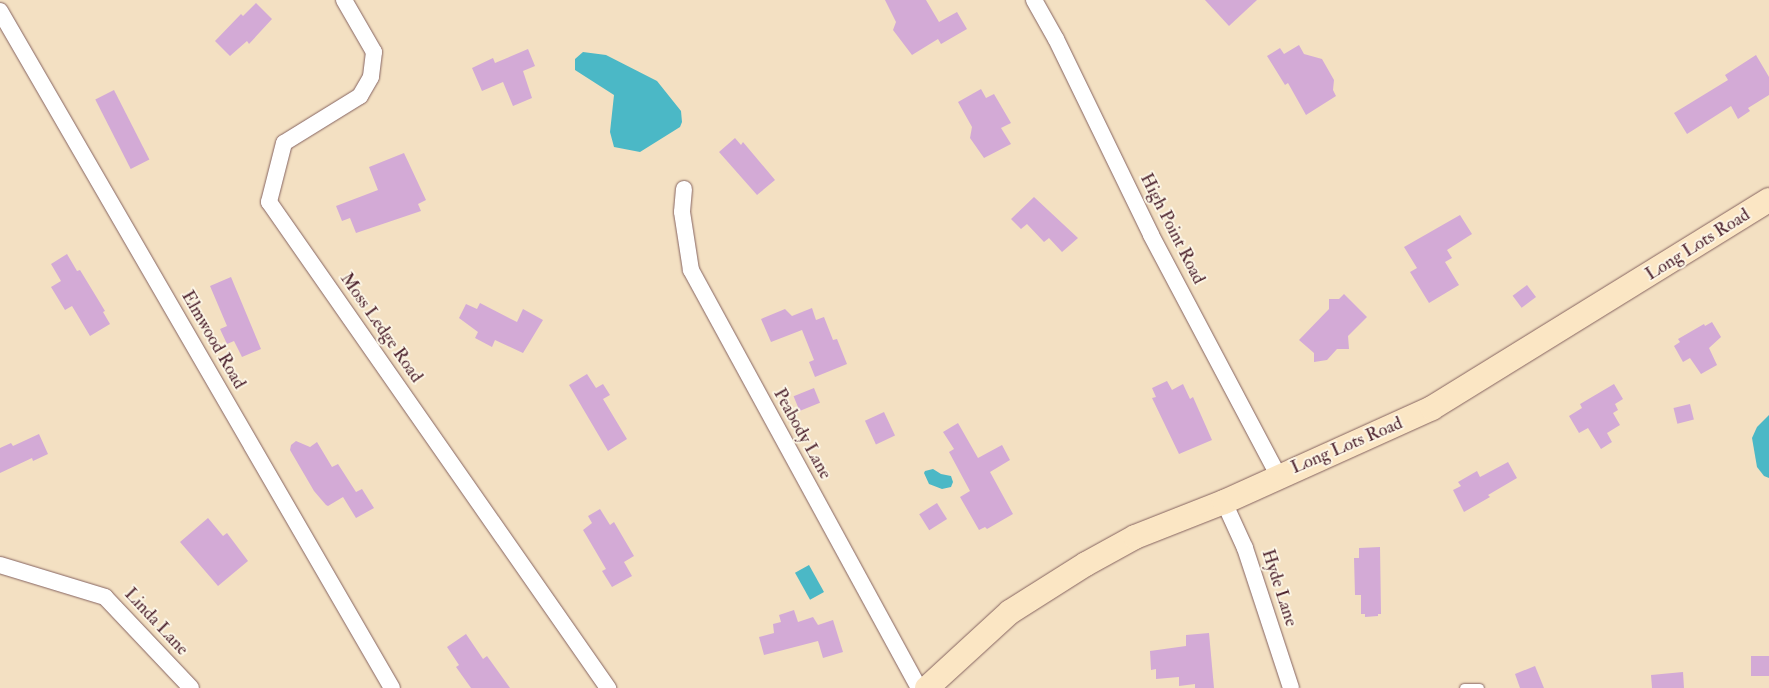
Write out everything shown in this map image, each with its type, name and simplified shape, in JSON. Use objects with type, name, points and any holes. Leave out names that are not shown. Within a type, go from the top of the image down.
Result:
[{"type":"main road","name":"Long Lots Road","points":[[927,688],[1010,612],[1086,564],[1135,537],[1224,502],[1278,475],[1382,432],[1432,408],[1769,200]]},
{"type":"street","name":"Moss Ledge Road","points":[[344,0],[374,52],[371,77],[360,96],[284,143],[269,202],[608,688]]},
{"type":"street","name":"High Point Road","points":[[1034,0],[1056,39],[1152,234],[1278,475]]},
{"type":"street","name":"Elmwood Road","points":[[0,11],[392,688]]},
{"type":"street","name":"Peabody Lane","points":[[684,189],[682,212],[691,270],[919,688]]},
{"type":"street","name":"Hyde Lane","points":[[1224,502],[1245,548],[1291,688]]},
{"type":"street","name":"Linda Lane","points":[[0,565],[105,597],[191,688]]},
{"type":"lane","points":[[1464,688],[1479,688]]},
{"type":"water","points":[[583,52],[606,55],[657,81],[681,111],[682,122],[680,127],[640,152],[614,147],[610,132],[614,95],[575,70],[575,59]]},
{"type":"water","points":[[1769,415],[1769,478],[1764,476],[1757,467],[1752,438],[1757,427]]},
{"type":"water","points":[[933,469],[941,474],[951,476],[953,482],[951,487],[942,489],[929,484],[924,473]]},
{"type":"water","points":[[809,565],[824,592],[810,600],[795,573]]},
{"type":"building","points":[[885,0],[926,0],[939,22],[957,12],[967,29],[941,44],[938,39],[912,55],[893,30],[896,22]]},
{"type":"building","points":[[1205,0],[1257,0],[1229,26]]},
{"type":"building","points":[[256,3],[272,19],[249,44],[247,41],[230,56],[215,41],[241,14],[243,16]]},
{"type":"building","points":[[1299,45],[1304,54],[1322,59],[1334,80],[1333,90],[1336,96],[1306,115],[1288,83],[1285,85],[1267,56],[1280,48],[1284,54]]},
{"type":"building","points":[[528,49],[535,66],[523,71],[532,98],[513,106],[503,82],[482,91],[472,68],[493,58],[495,63]]},
{"type":"building","points":[[1756,55],[1769,77],[1769,95],[1748,108],[1750,111],[1738,119],[1731,106],[1687,134],[1674,113],[1728,80],[1725,75]]},
{"type":"building","points":[[981,89],[986,98],[994,94],[1011,123],[1001,128],[1011,144],[984,158],[970,138],[972,127],[958,102]]},
{"type":"building","points":[[114,90],[149,159],[131,169],[95,100]]},
{"type":"building","points":[[735,138],[741,145],[743,142],[775,180],[757,195],[719,152]]},
{"type":"building","points":[[404,153],[426,200],[418,204],[421,211],[356,233],[350,218],[342,221],[336,206],[378,190],[369,167]]},
{"type":"building","points":[[1034,197],[1078,238],[1062,252],[1049,238],[1044,242],[1027,224],[1021,229],[1011,219]]},
{"type":"building","points":[[1460,215],[1472,234],[1447,250],[1452,258],[1445,262],[1459,285],[1429,303],[1410,272],[1417,268],[1404,247]]},
{"type":"building","points":[[67,254],[77,271],[80,270],[105,311],[103,312],[110,324],[90,336],[72,306],[65,310],[51,287],[61,281],[51,264]]},
{"type":"building","points":[[231,277],[261,349],[242,357],[234,341],[227,344],[220,329],[227,326],[210,286]]},
{"type":"building","points":[[1527,285],[1536,297],[1522,308],[1513,296]]},
{"type":"building","points":[[1344,294],[1367,317],[1348,336],[1349,349],[1337,349],[1327,360],[1314,362],[1314,353],[1299,340],[1329,309],[1329,299],[1339,299]]},
{"type":"building","points":[[480,303],[517,322],[523,309],[543,320],[523,353],[495,340],[492,347],[475,338],[478,332],[459,318],[466,304],[477,309]]},
{"type":"building","points":[[812,308],[816,320],[824,317],[833,340],[837,339],[847,364],[815,377],[809,362],[814,360],[802,330],[771,342],[761,319],[785,309],[792,316]]},
{"type":"building","points":[[1712,322],[1721,337],[1709,348],[1717,365],[1701,374],[1690,358],[1683,362],[1674,346],[1680,342],[1678,339],[1704,324],[1705,326]]},
{"type":"building","points":[[587,374],[596,388],[603,384],[610,395],[603,399],[627,439],[608,451],[569,385]]},
{"type":"building","points":[[1167,381],[1172,390],[1183,384],[1190,399],[1193,397],[1212,440],[1179,454],[1152,398],[1156,397],[1152,388]]},
{"type":"building","points":[[1614,384],[1623,399],[1615,404],[1618,410],[1613,413],[1620,425],[1607,433],[1612,442],[1601,449],[1588,428],[1579,433],[1569,416],[1582,408],[1580,404]]},
{"type":"building","points":[[814,388],[820,403],[800,411],[794,396]]},
{"type":"building","points":[[1690,404],[1694,420],[1677,424],[1674,408]]},
{"type":"building","points":[[884,412],[895,436],[876,444],[865,421]]},
{"type":"building","points":[[958,423],[978,458],[1002,445],[1010,460],[990,472],[1013,514],[987,529],[985,527],[979,530],[960,497],[970,491],[949,452],[954,449],[943,432]]},
{"type":"building","points":[[39,434],[48,454],[33,461],[32,458],[0,473],[0,448],[11,443],[13,446]]},
{"type":"building","points":[[296,441],[310,447],[317,442],[332,467],[338,464],[356,492],[362,489],[374,508],[356,518],[343,497],[328,506],[326,505],[314,491],[290,450],[291,445]]},
{"type":"building","points":[[1508,462],[1517,478],[1464,512],[1453,490],[1461,486],[1458,482],[1477,471],[1480,477]]},
{"type":"building","points":[[937,503],[947,519],[929,530],[919,514]]},
{"type":"building","points":[[600,509],[610,525],[614,522],[634,556],[624,562],[632,576],[612,587],[602,571],[606,569],[583,530],[592,523],[588,516]]},
{"type":"building","points":[[208,518],[223,536],[227,533],[248,561],[218,586],[180,542]]},
{"type":"building","points":[[1380,547],[1381,614],[1365,617],[1365,614],[1361,614],[1361,595],[1355,595],[1354,558],[1359,558],[1359,548]]},
{"type":"building","points":[[794,610],[798,622],[813,617],[818,625],[833,620],[843,652],[823,658],[818,641],[764,655],[759,637],[774,633],[773,624],[781,622],[779,615]]},
{"type":"building","points":[[1209,633],[1214,688],[1195,688],[1195,684],[1179,686],[1179,677],[1156,679],[1156,669],[1151,670],[1150,651],[1186,646],[1186,635]]},
{"type":"building","points":[[466,634],[483,659],[487,656],[510,688],[471,688],[456,667],[459,665],[447,647]]},
{"type":"building","points":[[1751,656],[1769,656],[1769,676],[1751,676]]},
{"type":"building","points":[[1535,666],[1544,688],[1520,688],[1515,674]]},
{"type":"building","points":[[1683,672],[1684,688],[1652,688],[1651,675]]}]
